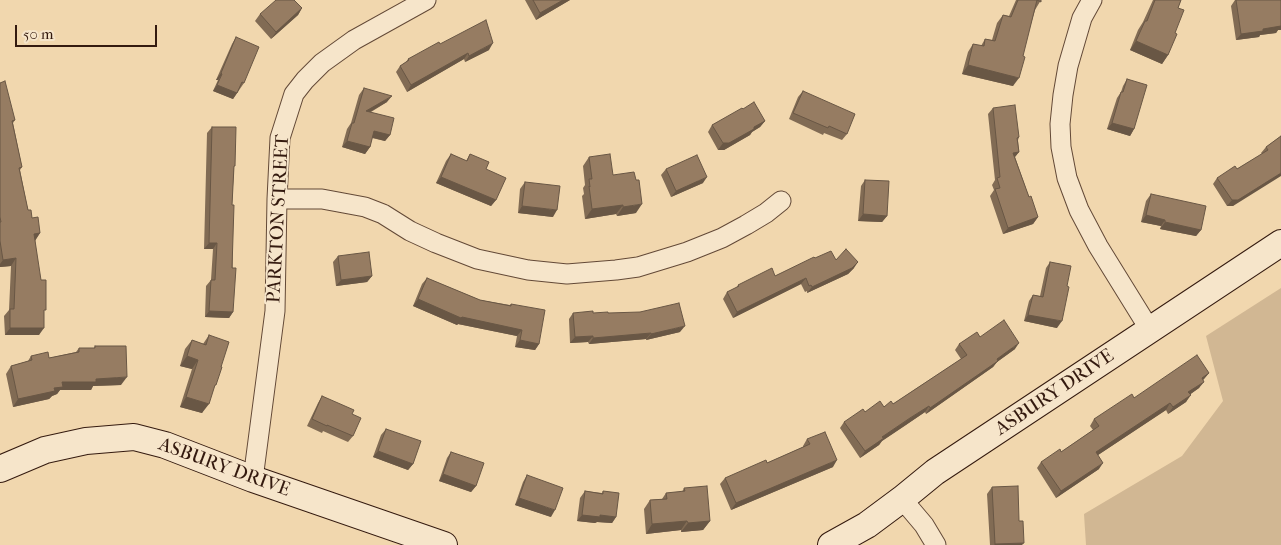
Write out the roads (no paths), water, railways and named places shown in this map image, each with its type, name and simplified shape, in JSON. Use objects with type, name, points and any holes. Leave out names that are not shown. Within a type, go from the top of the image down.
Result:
[{"type":"street","name":"PARKTON STREET","points":[[253,479],[275,312],[280,138],[294,94],[322,63],[354,40],[426,0]]},
{"type":"street","points":[[1092,0],[1082,18],[1068,66],[1062,95],[1061,147],[1067,178],[1079,210],[1098,246],[1150,330]]},
{"type":"street","points":[[278,199],[322,199],[365,207],[383,214],[410,231],[477,259],[528,270],[567,274],[638,267],[687,252],[722,238],[746,225],[766,213],[781,200]]},
{"type":"street","name":"ASBURY DRIVE","points":[[831,545],[867,525],[935,472],[1281,242]]},
{"type":"street","name":"ASBURY DRIVE","points":[[0,469],[45,450],[86,441],[134,437],[166,445],[253,479],[444,545]]},
{"type":"street","points":[[902,499],[924,525],[936,545]]}]
